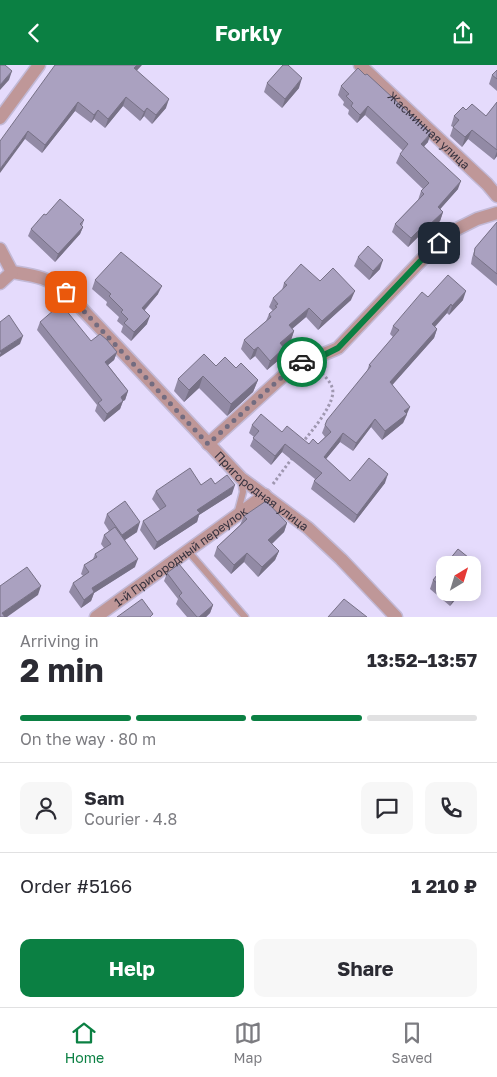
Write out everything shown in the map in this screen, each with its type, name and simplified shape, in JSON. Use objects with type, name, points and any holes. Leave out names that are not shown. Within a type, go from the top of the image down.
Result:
[{"type":"street","points":[[0,118],[38,65]]},
{"type":"street","name":"Жасминная улица","points":[[360,65],[488,184],[497,195]]},
{"type":"street","points":[[208,444],[293,367],[338,348],[428,253],[451,232],[477,219],[497,213]]},
{"type":"street","points":[[0,249],[12,272],[0,283]]},
{"type":"street","name":"Пригородная улица","points":[[12,272],[38,276],[53,282],[66,292],[241,478],[314,534],[341,559],[396,617]]},
{"type":"street","name":"1-й Пригородный переулок","points":[[96,617],[265,495]]},
{"type":"lane","points":[[235,516],[244,492],[241,478]]},
{"type":"lane","points":[[187,550],[245,617]]},
{"type":"path","points":[[265,495],[328,407],[333,389],[319,367],[317,357]]},
{"type":"building","points":[[0,65],[5,65],[12,71],[0,85]]},
{"type":"building","points":[[55,65],[137,65],[134,68],[169,99],[156,115],[147,108],[144,112],[126,97],[108,119],[98,110],[94,115],[78,102],[45,145],[28,131],[0,169],[0,141]]},
{"type":"building","points":[[283,65],[288,65],[302,78],[285,99],[267,83]]},
{"type":"building","points":[[358,68],[365,75],[367,74],[431,133],[421,144],[461,181],[438,207],[443,212],[427,227],[425,224],[411,238],[395,224],[424,194],[421,191],[429,183],[400,154],[408,144],[368,106],[360,115],[351,106],[353,103],[346,96],[349,94],[341,86]]},
{"type":"building","points":[[497,70],[497,79],[492,75]]},
{"type":"building","points":[[497,102],[497,150],[472,130],[465,137],[453,127],[459,120],[454,116],[463,107],[466,110],[472,104],[486,116]]},
{"type":"building","points":[[60,199],[84,220],[80,224],[83,227],[58,254],[31,229]]},
{"type":"building","points":[[497,222],[497,274],[474,255],[475,248]]},
{"type":"building","points":[[368,246],[383,260],[373,271],[358,257]]},
{"type":"building","points":[[121,252],[162,286],[142,308],[150,316],[134,332],[124,323],[128,319],[121,312],[123,310],[109,296],[111,294],[95,280]]},
{"type":"building","points":[[301,264],[320,281],[333,268],[355,291],[322,321],[309,308],[289,325],[294,331],[280,343],[284,348],[270,361],[258,347],[254,350],[244,340],[271,317],[269,314],[278,304],[273,298],[287,285],[284,283]]},
{"type":"building","points":[[448,275],[466,291],[432,324],[437,329],[390,382],[410,407],[404,411],[407,414],[385,431],[375,419],[356,443],[343,433],[324,457],[350,481],[369,458],[388,474],[357,515],[314,481],[322,473],[285,444],[275,456],[253,438],[259,431],[252,425],[261,414],[282,432],[287,426],[309,444],[313,439],[318,444],[331,432],[325,425],[327,420],[371,366],[369,365],[399,330],[393,326],[422,292],[428,297]]},
{"type":"building","points":[[61,304],[91,341],[100,334],[117,352],[105,362],[128,391],[121,397],[123,401],[107,414],[98,403],[102,400],[40,322]]},
{"type":"building","points":[[9,315],[23,336],[0,351],[0,322]]},
{"type":"building","points":[[204,354],[216,366],[225,357],[236,368],[241,363],[258,380],[231,404],[203,376],[189,390],[178,379]]},
{"type":"building","points":[[190,468],[201,485],[211,478],[215,484],[227,475],[235,485],[197,510],[200,513],[157,542],[143,521],[166,506],[156,491]]},
{"type":"building","points":[[125,501],[140,522],[122,535],[107,514]]},
{"type":"building","points":[[266,501],[287,523],[268,540],[279,551],[262,567],[247,553],[234,565],[217,547],[247,519],[244,516]]},
{"type":"building","points":[[115,527],[138,559],[92,588],[94,592],[84,600],[73,583],[89,572],[84,565],[97,557],[95,554],[111,544],[104,535]]},
{"type":"building","points":[[458,549],[467,556],[452,556]]},
{"type":"building","points":[[179,564],[213,605],[199,617],[179,596],[182,593],[167,573]]},
{"type":"building","points":[[27,567],[41,586],[2,613],[5,617],[0,617],[0,586]]},
{"type":"building","points":[[142,599],[153,614],[150,617],[117,617]]},
{"type":"building","points":[[344,599],[367,617],[328,617]]},
{"type":"way so far","points":[[66,292],[208,444],[293,367],[302,362]]},
{"type":"route","points":[[302,362],[320,357],[338,348],[439,243]]}]
